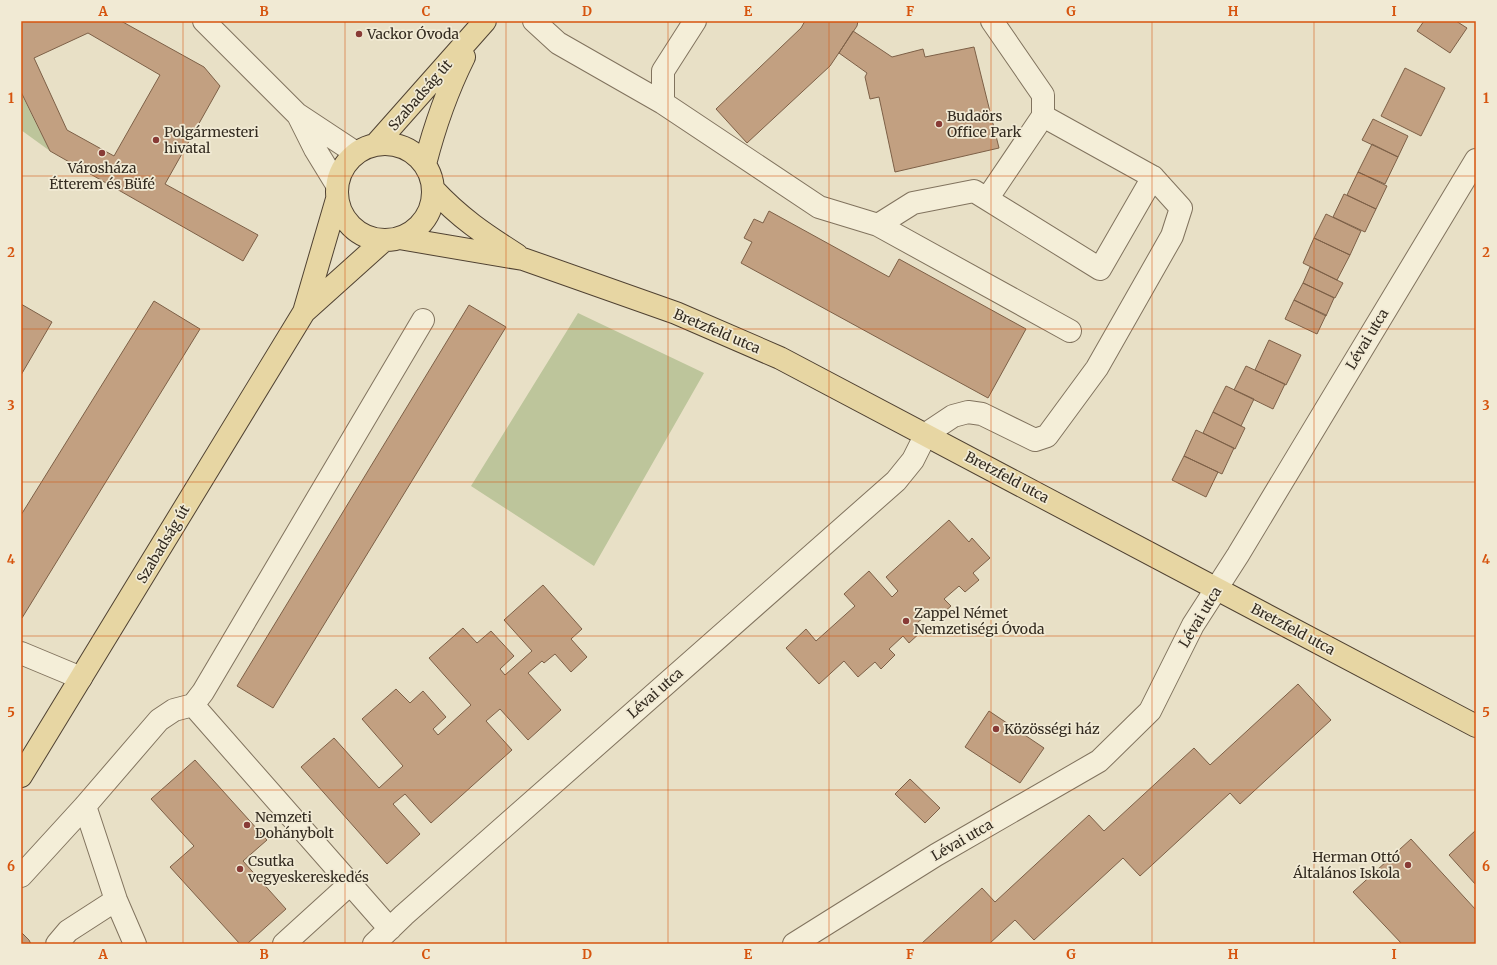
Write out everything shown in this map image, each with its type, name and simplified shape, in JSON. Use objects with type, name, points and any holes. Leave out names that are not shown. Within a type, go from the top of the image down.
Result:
[{"type":"main road","name":"Szabadság út","points":[[376,144],[482,24]]},
{"type":"main road","name":"Szabadság út","points":[[425,164],[435,123],[453,79],[482,24]]},
{"type":"main road","points":[[376,144],[398,145],[418,156],[425,164],[432,180],[433,202],[421,225],[411,233],[390,240],[370,239],[353,228],[346,220],[337,192],[346,164],[356,153],[376,144]]},
{"type":"main road","name":"Bretzfeld utca","points":[[433,189],[453,210],[472,226],[523,259]]},
{"type":"main road","name":"Szabadság út","points":[[21,776],[304,312],[337,192]]},
{"type":"main road","name":"Szabadság út","points":[[304,312],[390,240]]},
{"type":"main road","name":"Bretzfeld utca","points":[[390,240],[523,259],[676,313],[721,331],[780,358],[926,434],[1476,726]]},
{"type":"street","points":[[534,21],[558,42],[664,103],[819,207],[878,225],[1070,331]]},
{"type":"street","points":[[664,103],[663,71],[695,21]]},
{"type":"street","points":[[986,199],[1043,116],[1043,95],[992,21]]},
{"type":"street","points":[[218,25],[297,114],[337,192]]},
{"type":"street","points":[[297,114],[356,153]]},
{"type":"street","points":[[926,434],[953,416],[968,412],[982,414],[1035,440],[1046,436],[1097,368],[1172,236],[1181,208],[1153,177],[1043,116]]},
{"type":"street","name":"Lévai utca","points":[[794,944],[936,855],[1099,761],[1150,711],[1193,625],[1217,588],[1476,160]]},
{"type":"street","points":[[878,225],[913,203],[974,191],[1100,269],[1153,177]]},
{"type":"street","points":[[21,876],[85,806],[159,720],[174,710],[193,705],[203,692],[423,320]]},
{"type":"street","name":"Lévai utca","points":[[374,944],[896,481],[913,460],[926,434]]},
{"type":"street","points":[[21,653],[81,678]]},
{"type":"street","points":[[193,705],[390,929]]},
{"type":"street","points":[[85,806],[116,900],[135,944]]},
{"type":"street","points":[[284,944],[350,884]]},
{"type":"street","points":[[57,944],[68,931],[116,900]]},
{"type":"green space","points":[[21,93],[50,151],[21,130]]},
{"type":"green space","points":[[578,313],[704,373],[594,566],[471,486]]},
{"type":"building","name":"Polgármesteri hivatal","points":[[21,21],[121,21],[204,67],[220,86],[165,184],[258,235],[243,261],[50,151],[21,92]],"holes":[[[88,33],[160,75],[114,156],[67,130],[34,58]]]},
{"type":"building","points":[[805,21],[858,21],[857,26],[830,66],[747,143],[716,109],[801,28]]},
{"type":"building","points":[[1424,21],[1456,21],[1467,28],[1450,53],[1417,31]]},
{"type":"building","name":"Budaörs Office Park","points":[[853,31],[892,57],[923,49],[925,57],[974,47],[999,148],[895,172],[879,97],[870,99],[865,77],[867,73],[839,53]]},
{"type":"building","points":[[1405,68],[1445,88],[1421,136],[1381,116]]},
{"type":"building","points":[[1373,119],[1408,136],[1398,157],[1362,140]]},
{"type":"building","points":[[1372,144],[1398,157],[1385,184],[1358,172]]},
{"type":"building","points":[[1358,172],[1387,186],[1376,209],[1347,195]]},
{"type":"building","points":[[1344,194],[1376,209],[1365,232],[1333,217]]},
{"type":"building","points":[[769,211],[889,277],[899,259],[1026,329],[988,398],[741,263],[752,242],[744,238],[754,219],[763,223]]},
{"type":"building","points":[[1326,214],[1361,231],[1350,255],[1314,238]]},
{"type":"building","points":[[1314,238],[1350,255],[1337,280],[1303,263]]},
{"type":"building","points":[[1310,267],[1343,283],[1335,298],[1303,283]]},
{"type":"building","points":[[1303,283],[1334,298],[1326,316],[1294,300]]},
{"type":"building","points":[[1294,300],[1326,315],[1317,334],[1285,319]]},
{"type":"building","points":[[154,301],[200,329],[22,618],[21,515]]},
{"type":"building","points":[[21,304],[52,322],[21,375]]},
{"type":"building","points":[[469,305],[506,327],[273,708],[237,686]]},
{"type":"building","points":[[1269,340],[1301,355],[1286,385],[1255,370]]},
{"type":"building","points":[[1246,366],[1285,384],[1273,409],[1234,390]]},
{"type":"building","points":[[1226,386],[1254,399],[1241,426],[1213,412]]},
{"type":"building","points":[[1213,412],[1245,428],[1235,449],[1203,433]]},
{"type":"building","points":[[1196,430],[1234,448],[1222,474],[1184,456]]},
{"type":"building","points":[[1184,456],[1218,472],[1206,497],[1172,480]]},
{"type":"building","points":[[949,520],[969,542],[972,538],[990,558],[973,573],[979,580],[965,592],[959,586],[944,599],[951,606],[937,618],[931,611],[917,623],[923,630],[909,643],[903,636],[889,649],[895,655],[881,669],[875,662],[858,677],[844,661],[819,684],[786,648],[806,629],[816,641],[855,606],[844,594],[869,571],[892,597],[898,591],[886,577]]},
{"type":"building","points":[[543,585],[582,629],[571,639],[587,657],[571,672],[555,654],[544,663],[542,661],[528,673],[561,710],[528,740],[500,709],[486,721],[512,750],[431,823],[405,794],[393,804],[420,834],[387,864],[301,767],[334,738],[379,788],[403,766],[362,719],[396,689],[410,703],[423,691],[446,717],[433,729],[438,735],[471,705],[429,658],[463,628],[477,643],[491,631],[514,656],[500,669],[505,675],[532,651],[504,620]]},
{"type":"building","points":[[1298,684],[1331,720],[1240,804],[1230,793],[1140,876],[1123,858],[1034,940],[1015,920],[989,944],[921,944],[982,888],[995,902],[1089,815],[1104,831],[1194,748],[1210,765]]},
{"type":"building","name":"Közösségi ház","points":[[989,711],[1044,748],[1020,783],[965,747]]},
{"type":"building","points":[[195,760],[267,840],[243,861],[286,909],[247,944],[240,944],[170,867],[194,846],[151,799]]},
{"type":"building","points":[[910,779],[940,808],[925,823],[895,794]]},
{"type":"building","points":[[1476,830],[1476,885],[1449,855]]},
{"type":"building","name":"Herman Ottó Általános Iskola","points":[[1411,839],[1476,910],[1476,944],[1402,944],[1353,892]]},
{"type":"building","points":[[21,932],[29,940],[31,944],[21,944]]},
{"type":"place","name":"Vackor Óvoda","points":[[359,34]]},
{"type":"place","name":"Budaörs Office Park","points":[[939,124]]},
{"type":"place","name":"Polgármesteri hivatal","points":[[156,140]]},
{"type":"place","name":"Városháza Étterem és Büfé","points":[[102,153]]},
{"type":"place","name":"Zappel Német Nemzetiségi Óvoda","points":[[906,621]]},
{"type":"place","name":"Közösségi ház","points":[[996,729]]},
{"type":"place","name":"Nemzeti Dohánybolt","points":[[247,825]]},
{"type":"place","name":"Herman Ottó Általános Iskola","points":[[1408,865]]},
{"type":"place","name":"Csutka vegyeskereskedés","points":[[240,869]]}]
